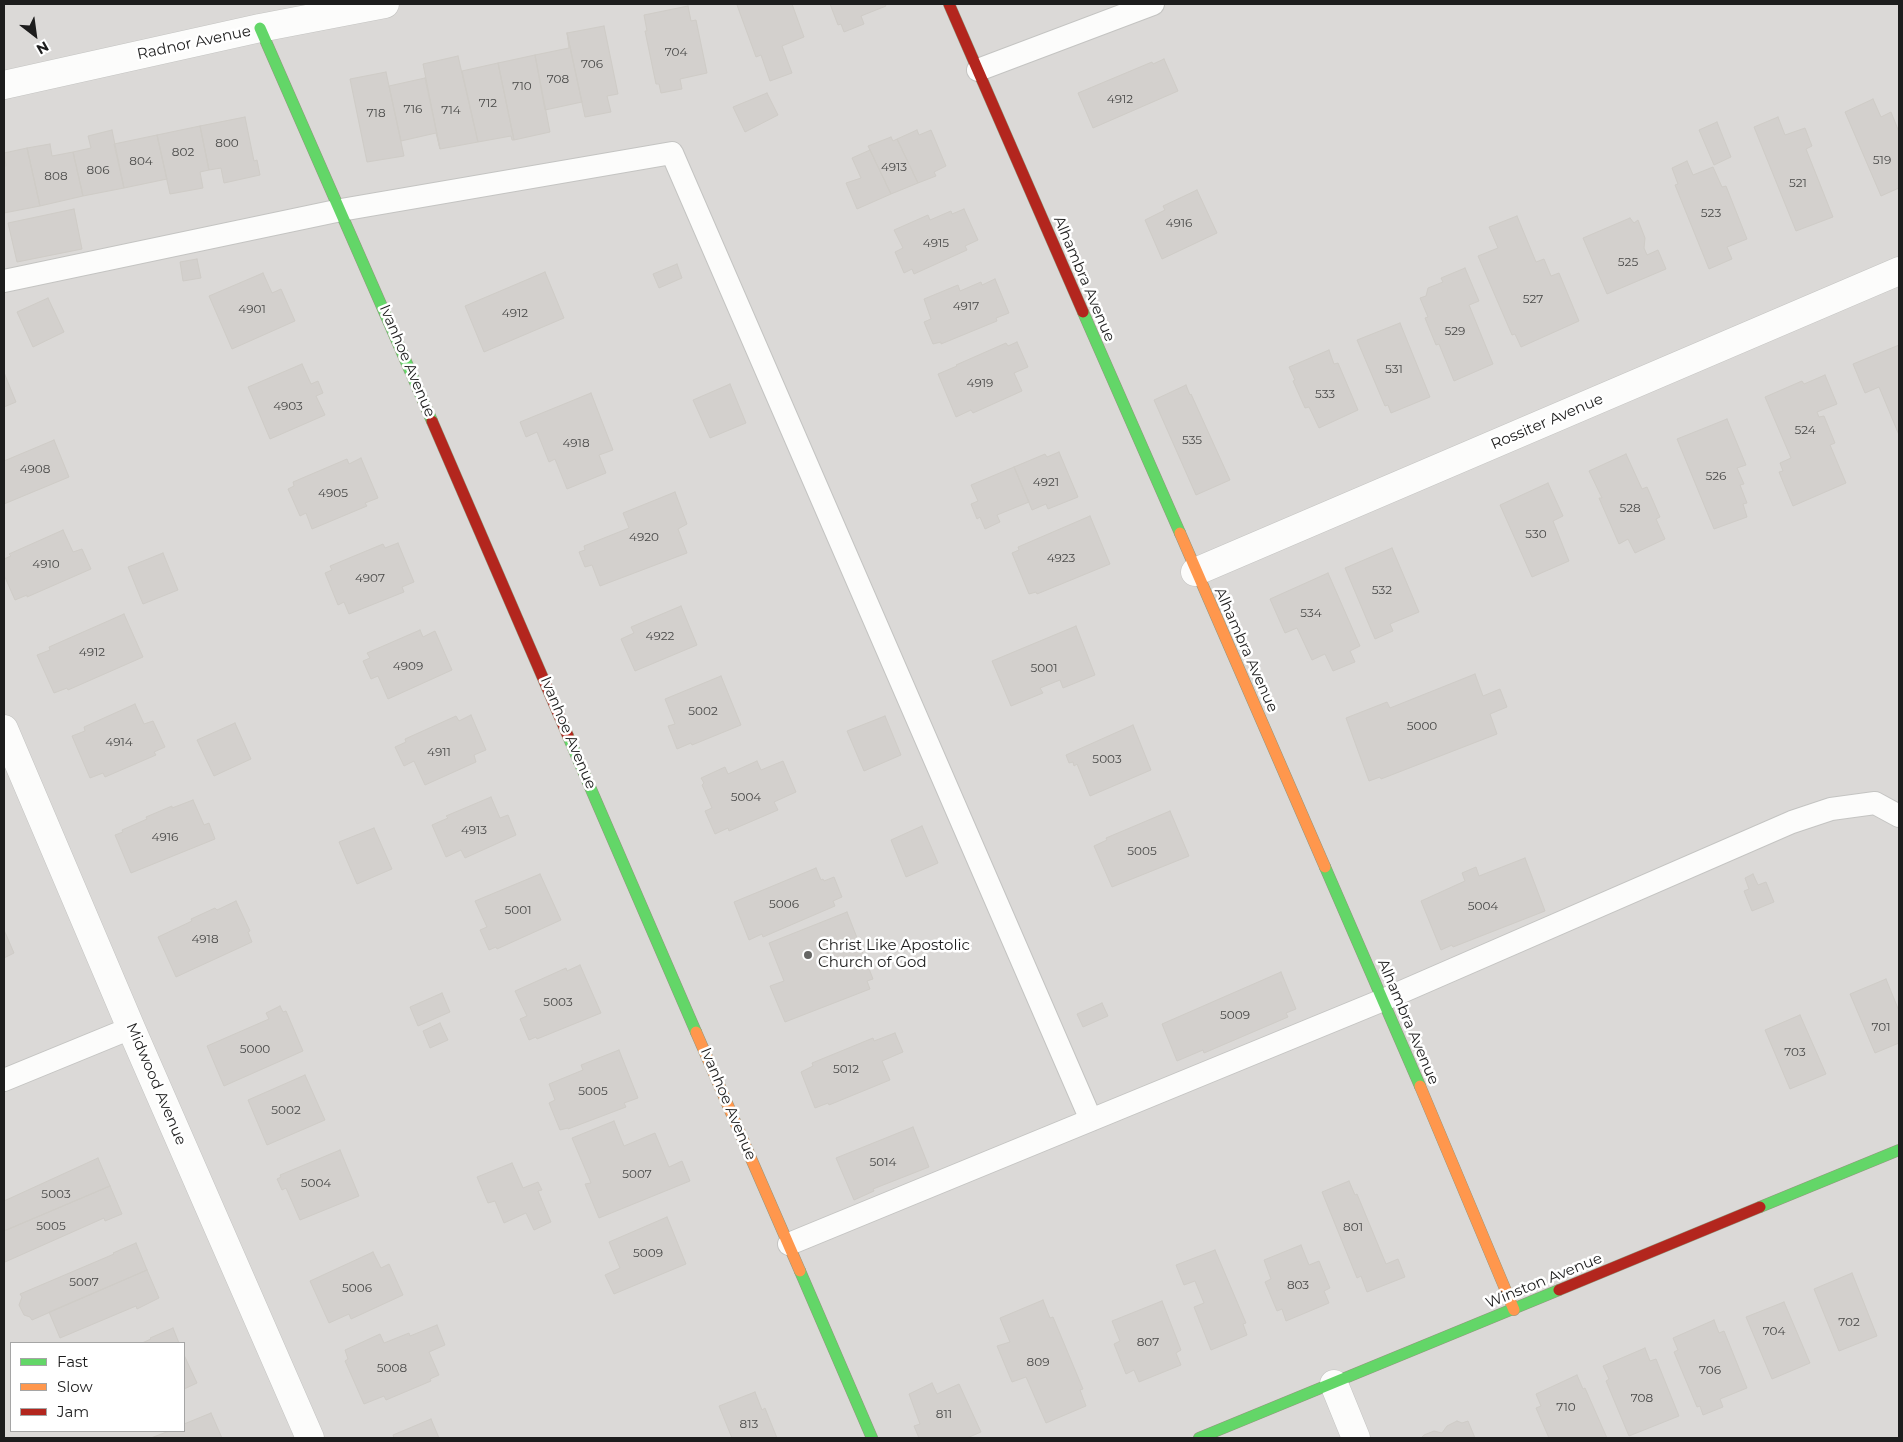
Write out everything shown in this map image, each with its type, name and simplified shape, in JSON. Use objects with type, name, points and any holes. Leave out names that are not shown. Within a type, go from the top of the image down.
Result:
[{"type":"street","name":"Radnor Avenue","points":[[4,85],[260,28],[385,4]]},
{"type":"street","name":"Alhambra Avenue","points":[[949,4],[1383,1000],[1514,1310]]},
{"type":"street","name":"Ivanhoe Avenue","points":[[260,28],[341,210],[872,1438]]},
{"type":"street","name":"Rossiter Avenue","points":[[1195,572],[1899,271]]},
{"type":"street","name":"Midwood Avenue","points":[[4,729],[131,1028],[310,1438]]},
{"type":"street","name":"Winston Avenue","points":[[1199,1438],[1899,1150]]},
{"type":"street","points":[[1334,1384],[1356,1438]]},
{"type":"lane","points":[[978,70],[1153,4]]},
{"type":"lane","points":[[4,281],[341,210],[672,153],[1091,1120]]},
{"type":"lane","points":[[789,1244],[1383,1000],[1792,822],[1830,809],[1875,804],[1899,816]]},
{"type":"lane","points":[[4,1080],[131,1028]]},
{"type":"shaded area","points":[[4,4],[1899,4],[1899,1438],[4,1438]]},
{"type":"building","points":[[792,4],[804,37],[782,46],[792,73],[770,81],[761,55],[756,57],[737,5]]},
{"type":"building","points":[[830,4],[885,4],[886,6],[861,16],[864,24],[844,32],[841,24],[838,25]]},
{"type":"building","points":[[688,6],[691,21],[696,20],[707,73],[680,79],[682,89],[661,93],[659,84],[656,84],[645,31],[647,31],[644,15]]},
{"type":"building","points":[[604,26],[618,94],[607,96],[611,112],[585,117],[567,33]]},
{"type":"building","points":[[567,33],[582,102],[545,110],[535,55],[569,48]]},
{"type":"building","points":[[535,55],[550,132],[514,140],[498,63]]},
{"type":"building","points":[[458,56],[478,142],[440,149],[423,64]]},
{"type":"building","points":[[1164,59],[1178,91],[1093,128],[1078,93],[1152,62],[1153,64]]},
{"type":"building","points":[[498,63],[514,140],[512,140],[511,136],[478,142],[462,71]]},
{"type":"building","points":[[386,72],[404,156],[367,162],[350,79]]},
{"type":"building","points":[[425,78],[440,149],[436,133],[401,141],[389,86]]},
{"type":"building","points":[[767,93],[778,115],[745,132],[733,107]]},
{"type":"building","points":[[1873,99],[1881,117],[1891,112],[1899,132],[1899,188],[1881,196],[1845,112]]},
{"type":"building","points":[[245,117],[254,161],[257,160],[260,175],[224,183],[221,168],[209,170],[200,126]]},
{"type":"building","points":[[1778,117],[1785,135],[1805,128],[1812,146],[1806,149],[1833,217],[1796,231],[1754,127]]},
{"type":"building","points":[[1717,122],[1731,157],[1714,165],[1699,130]]},
{"type":"building","points":[[200,126],[209,170],[200,172],[203,188],[170,194],[157,135]]},
{"type":"building","points":[[112,130],[124,188],[83,196],[73,152],[91,148],[88,136]]},
{"type":"building","points":[[917,130],[919,135],[931,130],[946,166],[934,172],[936,176],[918,183],[897,139]]},
{"type":"building","points":[[157,135],[167,179],[124,188],[114,144]]},
{"type":"building","points":[[891,137],[893,141],[897,139],[918,183],[891,194],[868,146]]},
{"type":"building","points":[[50,144],[52,156],[73,152],[83,196],[40,206],[27,148]]},
{"type":"building","points":[[27,148],[40,206],[4,213],[4,166],[6,166],[4,153]]},
{"type":"building","points":[[870,150],[891,194],[857,209],[846,183],[861,178],[852,158]]},
{"type":"building","points":[[1687,161],[1693,175],[1713,167],[1722,187],[1726,186],[1747,239],[1727,247],[1732,259],[1709,269],[1675,185],[1678,184],[1672,168]]},
{"type":"building","points":[[1197,190],[1217,233],[1162,259],[1145,220],[1165,210],[1163,206]]},
{"type":"building","points":[[74,209],[82,249],[17,262],[8,223]]},
{"type":"building","points":[[964,209],[978,240],[965,246],[967,250],[914,274],[912,269],[904,273],[895,252],[903,248],[894,230],[928,215],[930,220],[951,211],[952,214]]},
{"type":"building","points":[[1517,216],[1536,262],[1544,259],[1551,276],[1559,273],[1579,321],[1521,347],[1515,334],[1512,335],[1478,256],[1498,248],[1489,227]]},
{"type":"building","points":[[1630,218],[1634,223],[1638,220],[1645,238],[1644,248],[1647,255],[1658,250],[1666,269],[1607,294],[1583,238]]},
{"type":"building","points":[[197,259],[201,278],[183,281],[180,262]]},
{"type":"building","points":[[677,264],[682,278],[659,288],[653,274]]},
{"type":"building","points":[[1465,268],[1479,301],[1469,305],[1493,364],[1454,381],[1439,344],[1436,345],[1425,318],[1428,317],[1420,298],[1426,296],[1428,288],[1443,282],[1441,278]]},
{"type":"building","points":[[545,272],[564,318],[484,352],[465,306]]},
{"type":"building","points":[[263,273],[272,293],[281,289],[295,321],[232,349],[209,296]]},
{"type":"building","points":[[995,279],[1009,313],[996,318],[997,321],[941,344],[941,342],[933,344],[924,322],[931,319],[924,299],[958,285],[960,291],[981,282],[982,285]]},
{"type":"building","points":[[48,298],[64,332],[33,347],[17,312]]},
{"type":"building","points":[[1400,323],[1430,397],[1391,413],[1388,405],[1385,406],[1357,340]]},
{"type":"building","points":[[1017,342],[1028,367],[1014,373],[1022,391],[973,413],[971,410],[956,417],[938,374],[1006,343],[1008,346]]},
{"type":"building","points":[[1899,345],[1899,435],[1879,387],[1865,393],[1853,364]]},
{"type":"building","points":[[1329,350],[1334,364],[1338,363],[1358,410],[1319,428],[1309,407],[1305,408],[1289,367]]},
{"type":"building","points":[[302,364],[311,384],[318,381],[323,393],[316,396],[325,415],[270,439],[248,387]]},
{"type":"building","points":[[1825,375],[1837,404],[1817,412],[1819,417],[1824,416],[1835,443],[1830,445],[1846,483],[1793,506],[1779,472],[1783,471],[1780,463],[1791,458],[1765,397],[1802,381],[1804,384]]},
{"type":"building","points":[[4,376],[16,402],[4,407]]},
{"type":"building","points":[[730,384],[746,423],[710,438],[693,400]]},
{"type":"building","points":[[1186,385],[1230,480],[1196,495],[1154,400]]},
{"type":"building","points":[[591,393],[613,450],[599,455],[606,473],[567,489],[555,459],[549,462],[537,432],[526,437],[520,422]]},
{"type":"building","points":[[1727,419],[1746,465],[1737,468],[1744,484],[1740,485],[1747,503],[1743,504],[1747,517],[1714,529],[1677,439]]},
{"type":"building","points":[[54,440],[69,477],[4,504],[4,461]]},
{"type":"building","points":[[1059,452],[1078,497],[1048,509],[1046,504],[1032,510],[1014,467],[1045,454],[1047,457]]},
{"type":"building","points":[[1626,454],[1642,489],[1647,487],[1660,517],[1656,519],[1665,539],[1635,553],[1628,539],[1619,544],[1599,498],[1602,498],[1589,471]]},
{"type":"building","points":[[361,458],[378,498],[365,503],[367,506],[312,529],[306,513],[300,516],[288,489],[294,486],[293,482],[347,459],[349,464]]},
{"type":"building","points":[[1014,467],[1029,502],[997,515],[1000,522],[985,529],[980,517],[977,519],[971,504],[978,501],[971,485]]},
{"type":"building","points":[[1548,483],[1563,516],[1553,521],[1569,561],[1532,577],[1500,505]]},
{"type":"building","points":[[675,492],[687,524],[678,529],[687,553],[600,586],[592,565],[585,567],[579,552],[585,550],[584,546],[629,528],[623,513]]},
{"type":"building","points":[[1090,516],[1110,564],[1037,594],[1036,592],[1029,594],[1012,553],[1019,550],[1018,547]]},
{"type":"building","points":[[63,530],[73,552],[82,549],[91,569],[27,597],[27,595],[15,600],[4,575],[4,559],[11,556],[9,554]]},
{"type":"building","points":[[398,543],[414,582],[402,587],[404,592],[349,614],[344,602],[338,605],[325,573],[332,570],[330,566],[383,544],[385,548]]},
{"type":"building","points":[[1392,548],[1419,612],[1390,624],[1393,631],[1375,639],[1345,568]]},
{"type":"building","points":[[163,553],[178,590],[143,604],[128,567]]},
{"type":"building","points":[[1328,573],[1360,646],[1350,651],[1355,662],[1333,671],[1325,654],[1312,660],[1297,628],[1285,633],[1270,599]]},
{"type":"building","points":[[681,606],[697,645],[635,671],[621,639],[634,633],[631,627]]},
{"type":"building","points":[[124,614],[143,657],[68,690],[67,688],[54,693],[37,655],[50,650],[49,647]]},
{"type":"building","points":[[1076,626],[1095,675],[1063,688],[1060,680],[1040,688],[1043,693],[1011,706],[992,661]]},
{"type":"building","points":[[420,630],[423,637],[435,631],[452,670],[388,699],[378,676],[371,679],[363,661],[370,658],[367,653]]},
{"type":"building","points":[[1475,674],[1483,696],[1500,689],[1507,707],[1490,714],[1497,734],[1381,779],[1380,777],[1369,781],[1346,718],[1387,702],[1390,708]]},
{"type":"building","points":[[721,676],[741,725],[692,745],[691,743],[677,749],[668,726],[675,724],[665,699]]},
{"type":"building","points":[[135,704],[144,724],[153,721],[165,747],[154,752],[156,755],[105,777],[103,773],[90,778],[72,736],[85,731],[84,727]]},
{"type":"building","points":[[471,715],[486,750],[474,755],[476,762],[425,785],[414,761],[404,766],[395,747],[406,742],[405,739],[456,716],[459,721]]},
{"type":"building","points":[[885,716],[901,755],[864,771],[847,731]]},
{"type":"building","points":[[235,723],[251,759],[214,776],[197,740]]},
{"type":"building","points":[[1133,725],[1151,770],[1090,796],[1077,764],[1074,766],[1073,762],[1069,763],[1066,755]]},
{"type":"building","points":[[757,761],[761,770],[783,761],[796,792],[774,802],[778,810],[729,831],[728,828],[715,834],[705,811],[712,808],[701,778],[725,767],[728,774]]},
{"type":"building","points":[[491,797],[500,818],[508,815],[516,835],[465,858],[461,850],[446,857],[432,825],[448,818],[446,816]]},
{"type":"building","points":[[193,800],[204,825],[209,823],[215,839],[131,873],[115,835],[147,819],[146,817],[172,806],[172,808]]},
{"type":"building","points":[[1170,811],[1189,856],[1112,887],[1094,846],[1107,840],[1106,838]]},
{"type":"building","points":[[922,826],[938,863],[906,877],[891,840]]},
{"type":"building","points":[[374,828],[392,869],[357,884],[339,842]]},
{"type":"building","points":[[1525,858],[1545,911],[1441,950],[1421,901],[1465,881],[1462,873],[1476,867],[1479,876]]},
{"type":"building","points":[[816,868],[821,880],[823,879],[824,881],[834,877],[842,897],[833,901],[835,906],[763,937],[762,934],[749,940],[734,902]]},
{"type":"building","points":[[540,874],[561,920],[497,949],[496,947],[489,950],[480,930],[487,927],[475,901]]},
{"type":"building","points":[[1753,874],[1758,885],[1766,882],[1774,902],[1752,911],[1744,891],[1749,889],[1745,878]]},
{"type":"building","points":[[236,901],[250,931],[248,932],[252,942],[176,977],[158,937],[192,921],[191,919]]},
{"type":"building","points":[[847,912],[873,979],[867,981],[870,989],[785,1022],[770,986],[784,981],[769,943]]},
{"type":"building","points":[[4,930],[14,953],[4,958]]},
{"type":"building","points":[[580,965],[601,1013],[537,1039],[536,1037],[529,1040],[520,1019],[527,1016],[515,991],[566,968],[567,971]]},
{"type":"building","points":[[1281,972],[1296,1009],[1286,1013],[1288,1017],[1204,1053],[1203,1050],[1177,1061],[1162,1024]]},
{"type":"building","points":[[1886,979],[1899,1011],[1899,1043],[1875,1053],[1850,994]]},
{"type":"building","points":[[442,993],[450,1012],[418,1026],[410,1007]]},
{"type":"building","points":[[1102,1003],[1108,1016],[1083,1027],[1077,1014]]},
{"type":"building","points":[[280,1006],[283,1012],[286,1011],[303,1051],[224,1086],[207,1046],[269,1019],[266,1013]]},
{"type":"building","points":[[1800,1015],[1826,1074],[1790,1089],[1765,1030]]},
{"type":"building","points":[[440,1023],[448,1040],[430,1048],[423,1031]]},
{"type":"building","points":[[895,1033],[903,1052],[882,1061],[890,1080],[829,1105],[828,1103],[815,1108],[801,1072],[813,1066],[812,1063],[873,1038],[874,1041]]},
{"type":"building","points":[[619,1050],[638,1098],[624,1103],[626,1107],[568,1129],[560,1130],[549,1103],[555,1100],[549,1084],[583,1070],[581,1065]]},
{"type":"building","points":[[305,1075],[325,1120],[267,1145],[248,1100]]},
{"type":"building","points":[[614,1121],[624,1146],[655,1133],[669,1167],[682,1161],[690,1181],[599,1218],[585,1184],[591,1183],[572,1138]]},
{"type":"building","points":[[913,1127],[929,1167],[873,1189],[874,1191],[854,1200],[836,1158]]},
{"type":"building","points":[[340,1150],[359,1196],[300,1220],[286,1188],[282,1190],[277,1179],[281,1177],[280,1175]]},
{"type":"building","points":[[98,1158],[110,1186],[4,1231],[4,1201]]},
{"type":"building","points":[[512,1163],[523,1188],[538,1182],[542,1190],[538,1191],[551,1222],[534,1230],[526,1213],[504,1223],[495,1201],[488,1203],[477,1177]]},
{"type":"building","points":[[1349,1181],[1355,1195],[1357,1194],[1386,1264],[1398,1259],[1405,1277],[1367,1292],[1361,1276],[1357,1278],[1322,1192]]},
{"type":"building","points":[[110,1186],[122,1214],[105,1221],[104,1218],[5,1262],[4,1231]]},
{"type":"building","points":[[667,1217],[686,1264],[614,1294],[605,1275],[620,1268],[609,1242]]},
{"type":"building","points":[[136,1243],[147,1270],[32,1320],[24,1315],[19,1305],[22,1297],[20,1294]]},
{"type":"building","points":[[1301,1245],[1309,1265],[1319,1261],[1330,1288],[1324,1291],[1329,1303],[1286,1321],[1282,1309],[1277,1311],[1265,1282],[1271,1279],[1264,1260]]},
{"type":"building","points":[[1215,1250],[1246,1323],[1243,1324],[1247,1335],[1211,1350],[1194,1307],[1204,1303],[1195,1281],[1184,1285],[1176,1265]]},
{"type":"building","points":[[373,1252],[381,1268],[389,1264],[403,1295],[351,1319],[349,1314],[329,1323],[310,1281]]},
{"type":"building","points":[[147,1270],[159,1298],[137,1309],[136,1306],[60,1338],[49,1312]]},
{"type":"building","points":[[1852,1273],[1877,1336],[1839,1351],[1814,1289]]},
{"type":"building","points":[[1043,1300],[1050,1318],[1053,1317],[1083,1389],[1080,1390],[1086,1406],[1046,1423],[1026,1377],[1012,1382],[997,1346],[1010,1342],[1000,1318]]},
{"type":"building","points":[[1162,1301],[1181,1350],[1176,1353],[1181,1365],[1139,1382],[1134,1370],[1126,1374],[1114,1344],[1120,1341],[1112,1321]]},
{"type":"building","points":[[1784,1302],[1810,1363],[1772,1379],[1746,1317]]},
{"type":"building","points":[[1714,1320],[1719,1333],[1724,1331],[1747,1388],[1720,1399],[1723,1407],[1703,1415],[1700,1406],[1697,1407],[1674,1352],[1678,1350],[1673,1338]]},
{"type":"building","points":[[437,1325],[445,1345],[429,1352],[439,1375],[430,1379],[431,1381],[386,1400],[384,1396],[364,1404],[345,1361],[348,1359],[345,1350],[380,1334],[384,1343],[409,1333],[410,1336]]},
{"type":"building","points":[[173,1328],[179,1342],[144,1342]]},
{"type":"building","points":[[1645,1348],[1650,1361],[1656,1359],[1679,1416],[1629,1436],[1606,1381],[1609,1379],[1603,1366]]},
{"type":"building","points":[[185,1357],[197,1383],[185,1389]]},
{"type":"building","points":[[1577,1375],[1583,1389],[1585,1388],[1607,1438],[1549,1438],[1536,1408],[1541,1406],[1536,1394]]},
{"type":"building","points":[[932,1383],[937,1394],[959,1384],[981,1432],[967,1438],[919,1438],[914,1426],[920,1424],[909,1394]]},
{"type":"building","points":[[755,1392],[762,1410],[765,1408],[777,1438],[732,1438],[719,1406]]},
{"type":"building","points":[[211,1413],[222,1438],[151,1438],[166,1432],[185,1432],[185,1424]]},
{"type":"building","points":[[431,1419],[439,1438],[394,1438],[393,1435]]},
{"type":"building","points":[[1457,1421],[1462,1423],[1468,1421],[1475,1438],[1421,1438],[1434,1431],[1442,1433],[1447,1426]]},
{"type":"traffic: fast","points":[[260,28],[432,421]]},
{"type":"traffic: fast","points":[[1083,312],[1180,533]]},
{"type":"traffic: fast","points":[[568,736],[696,1032]]},
{"type":"traffic: fast","points":[[1325,867],[1420,1086]]},
{"type":"traffic: fast","points":[[1760,1207],[1899,1150]]},
{"type":"traffic: fast","points":[[800,1271],[872,1438]]},
{"type":"traffic: fast","points":[[1199,1438],[1559,1290]]},
{"type":"traffic: slow","points":[[1180,533],[1325,867]]},
{"type":"traffic: slow","points":[[696,1032],[800,1271]]},
{"type":"traffic: slow","points":[[1420,1086],[1514,1310]]},
{"type":"traffic: jam","points":[[949,4],[1083,312]]},
{"type":"traffic: jam","points":[[432,421],[568,736]]},
{"type":"traffic: jam","points":[[1559,1290],[1760,1207]]},
{"type":"place","name":"Christ Like Apostolic Church of God","points":[[808,955]]}]
